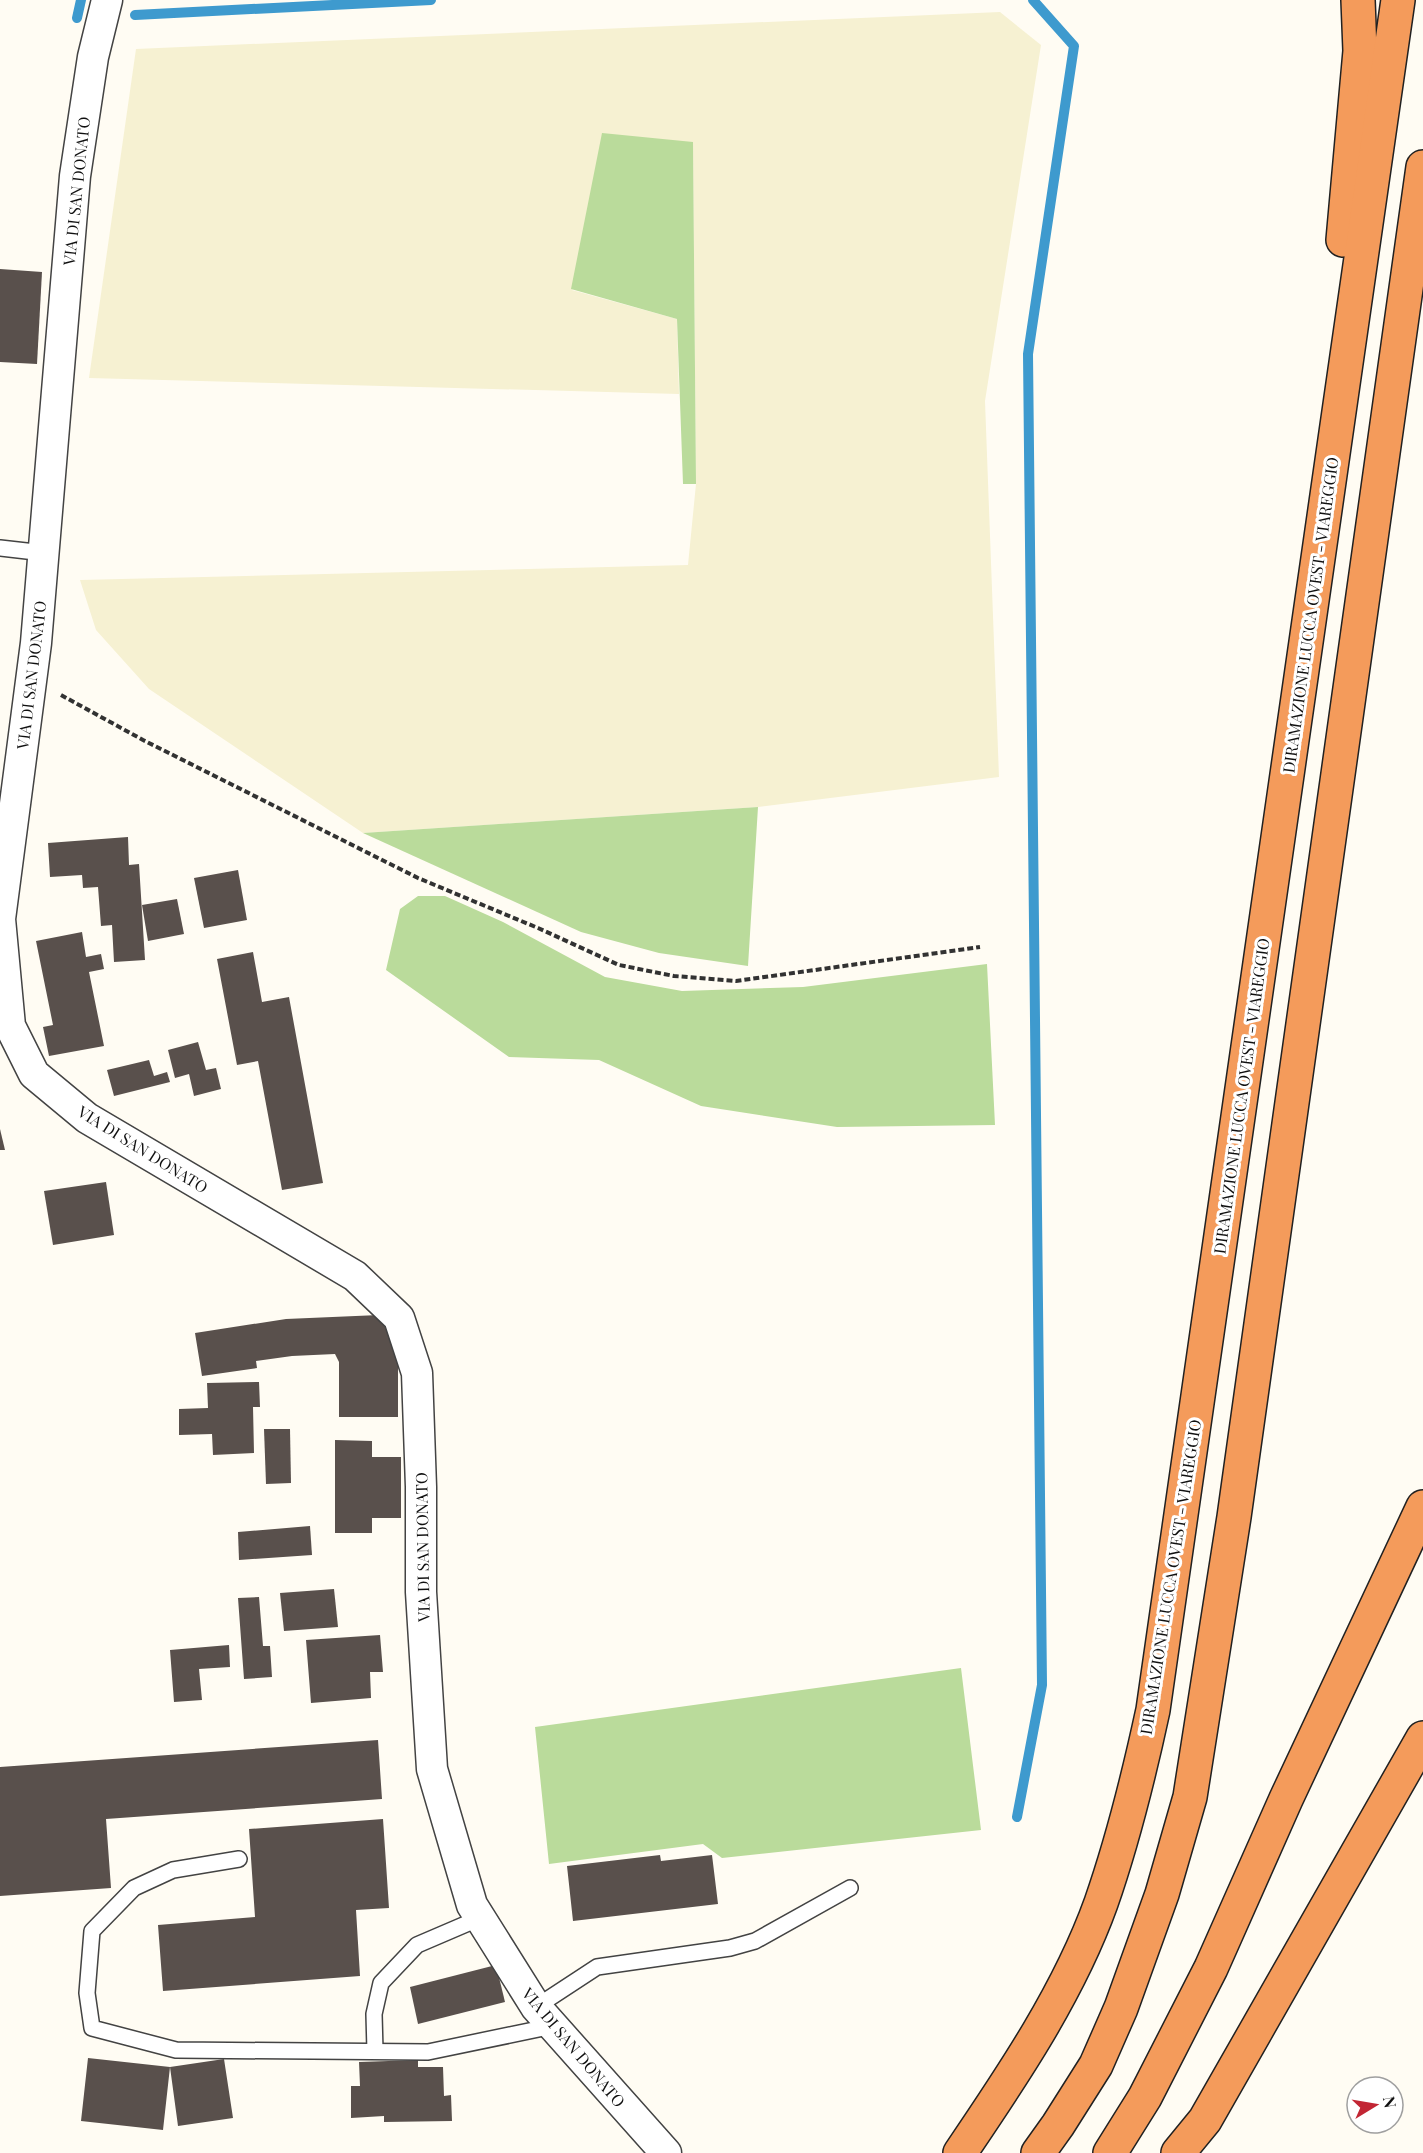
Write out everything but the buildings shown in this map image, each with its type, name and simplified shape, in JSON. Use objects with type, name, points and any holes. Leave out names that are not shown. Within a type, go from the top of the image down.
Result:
[{"type":"highway","points":[[1308,628],[1360,51],[1358,0]]},
{"type":"highway","name":"DIRAMAZIONE LUCCA OVEST - VIAREGGIO","points":[[960,2153],[1018,2067],[1068,1977],[1100,1905],[1125,1829],[1153,1710],[1398,0]]},
{"type":"highway","points":[[1038,2153],[1058,2126],[1096,2065],[1121,2007],[1162,1894],[1190,1797],[1234,1517],[1423,166]]},
{"type":"highway","points":[[1110,2153],[1145,2097],[1211,1968],[1286,1799],[1423,1507]]},
{"type":"highway","points":[[1188,2153],[1423,1738]]},
{"type":"highway","points":[[1178,2153],[1205,2120]]},
{"type":"street","name":"VIA DI SAN DONATO","points":[[107,0],[93,57],[75,176],[32,678],[8,789],[0,919],[10,1026],[34,1074],[87,1118],[355,1276],[399,1318],[417,1373],[421,1487],[421,1592],[432,1769],[472,1905],[545,2017],[651,2149]]},
{"type":"lane","points":[[0,548],[44,553]]},
{"type":"lane","points":[[238,1859],[173,1870],[134,1888],[92,1930],[87,1993],[93,2028],[176,2050],[428,2052],[545,2017],[597,1967],[730,1948],[755,1941],[850,1888]]},
{"type":"lane","points":[[375,2051],[374,2014],[381,1983],[417,1945],[480,1918]]},
{"type":"path","points":[[32,678],[143,740],[418,878],[619,965],[674,976],[736,981],[980,946]]},
{"type":"shaded area","points":[[1000,12],[1041,45],[985,401],[999,777],[758,807],[363,833],[149,689],[96,630],[80,580],[688,565],[696,484],[693,142],[572,290],[677,319],[679,394],[89,378],[136,49]]},
{"type":"green space","points":[[602,133],[693,142],[696,484],[683,484],[677,319],[571,289]]},
{"type":"green space","points":[[758,807],[748,966],[659,953],[581,932],[363,833]]},
{"type":"green space","points":[[418,896],[445,896],[503,922],[605,977],[682,991],[803,987],[987,964],[995,1125],[837,1127],[701,1106],[599,1060],[509,1057],[386,970],[400,909]]},
{"type":"green space","points":[[961,1668],[981,1830],[722,1858],[703,1844],[549,1864],[535,1727]]},
{"type":"waterway","points":[[77,18],[81,0]]},
{"type":"waterway","points":[[135,15],[431,0]]},
{"type":"waterway","points":[[1017,1817],[1042,1685],[1028,354],[1074,46],[1033,0]]}]
